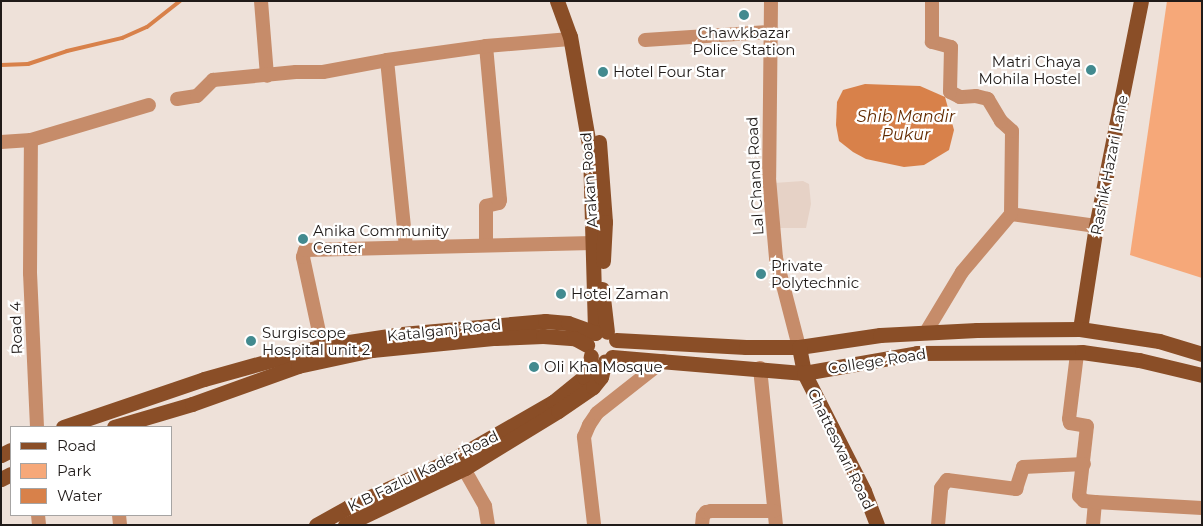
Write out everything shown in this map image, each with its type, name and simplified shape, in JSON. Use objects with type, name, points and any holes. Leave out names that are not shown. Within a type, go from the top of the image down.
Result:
[{"type":"main road","name":"Arakan Road","points":[[557,1],[570,39],[590,151],[594,300],[599,341]]},
{"type":"main road","name":"Arakan Road","points":[[568,1],[580,40],[600,148],[605,222],[599,341]]},
{"type":"main road","name":"Rashik Hazari Lane","points":[[1080,329],[1096,226],[1141,1]]},
{"type":"main road","points":[[568,323],[584,315],[594,300]]},
{"type":"main road","name":"Katalganj Road","points":[[66,426],[204,379],[322,346],[497,324],[545,320],[588,328],[599,341]]},
{"type":"main road","name":"College Road","points":[[1202,354],[1159,341],[1080,329],[1019,328],[880,335],[799,347],[746,347],[599,341],[598,361],[609,358],[662,361],[760,368],[804,374],[917,352],[1080,352],[1138,360],[1202,375]]},
{"type":"main road","name":"Katalganj Road","points":[[117,426],[192,404],[298,366],[372,350],[495,338],[543,336],[599,341]]},
{"type":"main road","name":"K B Fazlul Kader Road","points":[[316,525],[348,507],[461,463],[553,402],[584,376],[599,341],[616,350],[609,358],[601,377],[587,393],[461,463],[345,525]]},
{"type":"main road","name":"Chatteswari Road","points":[[799,347],[804,374],[864,491],[877,525]]},
{"type":"street","points":[[261,1],[267,76]]},
{"type":"street","name":"Lal Chand Road","points":[[770,1],[769,178],[776,258],[799,347]]},
{"type":"street","points":[[926,332],[962,272],[1011,214],[1012,131],[1001,121],[988,99],[976,96],[960,97],[950,92],[951,47],[932,42],[932,1]]},
{"type":"street","points":[[645,40],[770,32]]},
{"type":"street","points":[[177,99],[197,96],[213,80],[296,72],[323,72],[387,60],[486,46],[570,39]]},
{"type":"street","points":[[486,46],[500,200],[486,206],[486,245]]},
{"type":"street","points":[[387,60],[406,247]]},
{"type":"street","points":[[1,142],[30,140],[150,106]]},
{"type":"street","name":"Road 4","points":[[30,140],[30,273],[37,426]]},
{"type":"street","points":[[1011,214],[1096,226]]},
{"type":"street","points":[[322,346],[303,256],[305,250],[593,243]]},
{"type":"street","points":[[1080,352],[1077,354],[1069,419],[1070,422],[1088,426],[1079,496],[1084,501],[1202,508]]},
{"type":"street","points":[[594,524],[584,437],[589,425],[597,414],[662,361]]},
{"type":"street","points":[[702,525],[703,516],[706,512],[711,511],[775,518],[760,368]]},
{"type":"street","points":[[461,463],[485,506],[488,525]]},
{"type":"street","points":[[938,525],[941,488],[947,480],[1016,489],[1023,467],[1084,464]]},
{"type":"street","points":[[1093,525],[1095,502]]},
{"type":"shaded area","points":[[803,181],[809,184],[811,204],[806,228],[776,228],[774,183]]},
{"type":"green space","points":[[1167,1],[1202,1],[1202,278],[1130,255]]},
{"type":"water","name":"Shib Mandir Pukur","points":[[865,84],[920,86],[945,97],[954,130],[949,150],[924,165],[904,167],[866,159],[839,141],[836,125],[837,102],[843,90]]},
{"type":"waterway","points":[[1,65],[28,64],[67,51],[122,38],[147,27],[180,1]]},
{"type":"place","name":"Chawkbazar Police Station","points":[[744,15]]},
{"type":"place","name":"Matri Chaya Mohila Hostel","points":[[1091,70]]},
{"type":"place","name":"Hotel Four Star","points":[[603,72]]},
{"type":"place","name":"Anika Community Center","points":[[303,239]]},
{"type":"place","name":"Private Polytechnic","points":[[761,274]]},
{"type":"place","name":"Hotel Zaman","points":[[561,294]]},
{"type":"place","name":"Surgiscope Hospital unit 2","points":[[251,341]]},
{"type":"place","name":"Oli Kha Mosque","points":[[534,367]]}]
